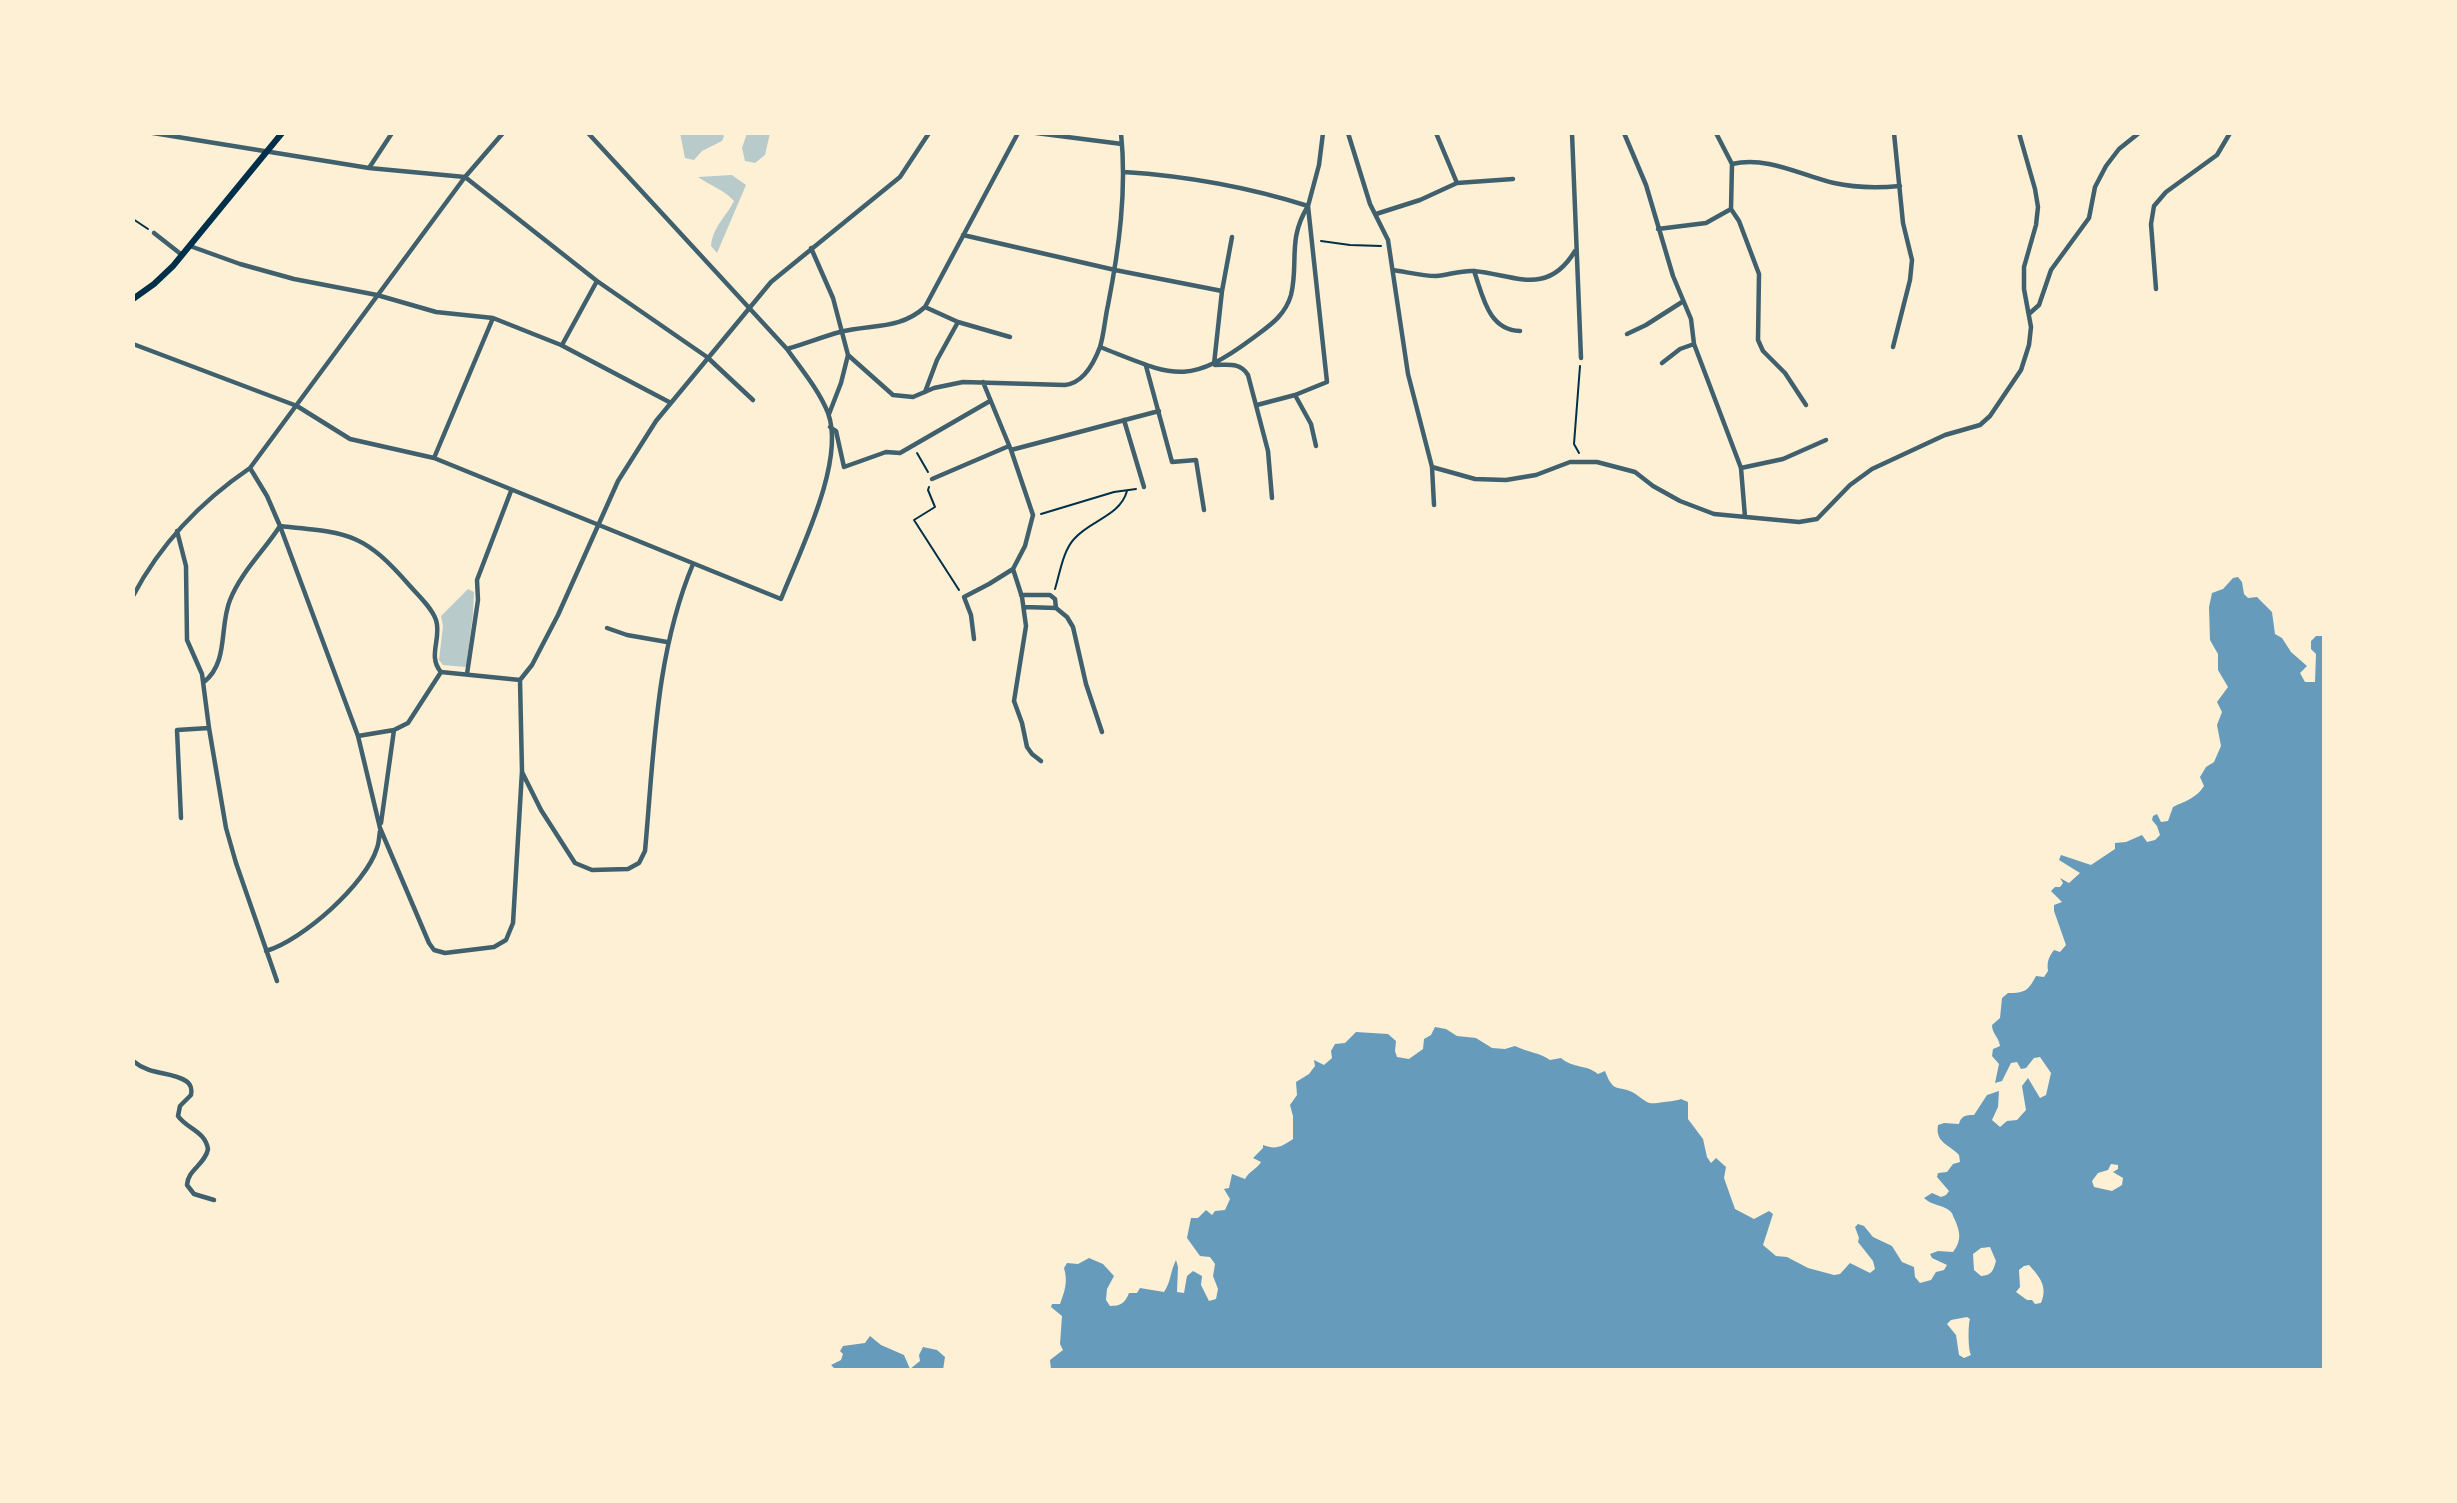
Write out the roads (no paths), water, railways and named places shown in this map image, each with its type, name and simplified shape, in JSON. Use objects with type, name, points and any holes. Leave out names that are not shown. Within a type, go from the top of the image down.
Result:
[{"type":"main road","points":[[133,299],[154,284],[182,256],[282,133]]},
{"type":"street","points":[[153,133],[369,168],[465,177],[597,281],[707,357],[753,400]]},
{"type":"street","points":[[369,168],[393,133]]},
{"type":"street","points":[[133,596],[148,569],[177,530],[208,500],[250,468],[465,177],[503,133]]},
{"type":"street","points":[[133,344],[297,406],[350,439],[434,457],[511,491],[782,599],[828,476],[831,446],[828,415],[810,382],[787,349],[588,133]]},
{"type":"street","points":[[250,468],[267,495],[279,526],[358,736],[380,828],[429,943],[434,950],[445,953],[494,947],[506,940],[511,932],[522,772],[520,680],[532,665],[558,615],[597,526],[630,460],[707,357],[771,282],[900,177],[929,133]]},
{"type":"street","points":[[787,349],[842,331],[898,323],[913,317],[925,307],[1018,133]]},
{"type":"street","points":[[1037,133],[1122,144]]},
{"type":"street","points":[[848,355],[893,395],[913,397],[954,383],[1070,385],[1082,378],[1100,347],[1115,270],[1124,172],[1121,133]]},
{"type":"street","points":[[1214,365],[1272,324],[1285,309],[1293,284],[1296,233],[1308,206],[1319,165],[1323,133]]},
{"type":"street","points":[[1348,133],[1370,204],[1389,246],[1412,393],[1432,467],[1434,505]]},
{"type":"street","points":[[1436,133],[1457,183]]},
{"type":"street","points":[[1572,133],[1580,358]]},
{"type":"street","points":[[1624,133],[1646,185],[1682,302],[1691,319],[1694,344],[1741,468],[1745,517]]},
{"type":"street","points":[[1716,133],[1732,164],[1731,209],[1740,221],[1759,274],[1757,333],[1760,346],[1785,373],[1806,405]]},
{"type":"street","points":[[1893,347],[1912,270],[1912,250],[1903,223],[1894,133]]},
{"type":"street","points":[[1432,467],[1460,477],[1506,480],[1536,475],[1583,460],[1635,472],[1680,502],[1714,514],[1811,521],[1821,516],[1850,485],[1872,469],[1945,435],[1980,425],[2021,370],[2029,345],[2030,313],[2024,289],[2024,267],[2036,225],[2038,207],[2019,133]]},
{"type":"street","points":[[2030,313],[2039,305],[2051,270],[2089,218],[2095,187],[2106,166],[2119,149],[2139,133]]},
{"type":"street","points":[[2156,289],[2151,224],[2154,206],[2166,192],[2217,155],[2230,133]]},
{"type":"street","points":[[1732,164],[1766,163],[1844,185],[1872,188],[1900,186]]},
{"type":"street","points":[[1124,172],[1227,184],[1308,206]]},
{"type":"street","points":[[1376,214],[1420,200],[1457,183],[1513,179]]},
{"type":"street","points":[[1257,405],[1296,395],[1326,382],[1308,206]]},
{"type":"street","points":[[1658,229],[1706,223],[1731,209]]},
{"type":"street","points":[[154,233],[182,256]]},
{"type":"street","points":[[963,234],[1115,270],[1222,291]]},
{"type":"street","points":[[1214,365],[1222,291],[1232,237]]},
{"type":"street","points":[[189,246],[294,279],[377,295],[436,312],[493,318],[561,345],[671,403]]},
{"type":"street","points":[[1393,270],[1432,276],[1474,271],[1518,280],[1545,278],[1566,262],[1576,246]]},
{"type":"street","points":[[811,248],[827,281],[848,355],[841,383],[828,415]]},
{"type":"street","points":[[1474,271],[1494,319],[1503,327],[1520,331]]},
{"type":"street","points":[[561,345],[597,281]]},
{"type":"street","points":[[1627,334],[1682,302]]},
{"type":"street","points":[[925,307],[958,322],[1010,337]]},
{"type":"street","points":[[434,457],[493,318]]},
{"type":"street","points":[[925,392],[937,360],[958,322]]},
{"type":"street","points":[[1662,363],[1680,349],[1694,344]]},
{"type":"street","points":[[1100,347],[1164,371],[1182,373],[1214,365],[1236,365],[1244,369],[1257,405],[1268,452],[1272,498]]},
{"type":"street","points":[[1146,365],[1172,462],[1196,460],[1204,510]]},
{"type":"street","points":[[974,639],[971,615],[964,597],[1013,569],[1025,546],[1032,515],[1010,448],[983,382]]},
{"type":"street","points":[[1296,395],[1311,424],[1317,446]]},
{"type":"street","points":[[829,427],[836,431],[845,467],[886,452],[900,453],[990,401]]},
{"type":"street","points":[[932,479],[1010,448],[1159,411]]},
{"type":"street","points":[[1124,420],[1144,487]]},
{"type":"street","points":[[1741,468],[1783,459],[1826,440]]},
{"type":"street","points":[[467,674],[478,600],[477,580],[511,491]]},
{"type":"street","points":[[279,526],[345,534],[371,547],[386,559],[434,616],[437,631],[435,659],[442,672]]},
{"type":"street","points":[[204,682],[213,673],[219,660],[224,621],[234,592],[279,526]]},
{"type":"street","points":[[177,530],[186,566],[187,640],[204,682],[209,728],[230,846],[277,981]]},
{"type":"street","points":[[522,772],[541,810],[575,863],[592,870],[628,869],[639,863],[645,851],[661,678],[667,642],[693,564]]},
{"type":"street","points":[[1013,569],[1024,607],[1025,635],[1014,701],[1027,747],[1041,761]]},
{"type":"street","points":[[1021,594],[1046,594],[1053,597],[1056,608]]},
{"type":"street","points":[[1024,607],[1056,608],[1068,617],[1073,626],[1086,684],[1102,732]]},
{"type":"street","points":[[607,628],[667,642]]},
{"type":"street","points":[[442,672],[520,680]]},
{"type":"street","points":[[358,736],[394,730],[408,723],[442,672]]},
{"type":"street","points":[[181,818],[177,730],[209,728]]},
{"type":"street","points":[[266,951],[301,933],[352,889],[366,870],[377,848],[394,730]]},
{"type":"street","points":[[133,1061],[150,1072],[186,1081],[191,1087],[191,1096],[180,1106],[178,1116],[203,1136],[208,1149],[203,1161],[189,1174],[187,1185],[194,1194],[214,1200]]},
{"type":"water","points":[[2238,577],[2242,582],[2244,594],[2248,598],[2257,597],[2272,612],[2275,634],[2282,638],[2291,652],[2307,666],[2300,673],[2305,682],[2315,682],[2316,654],[2311,649],[2311,641],[2316,636],[2324,636],[2324,1370],[1051,1370],[1050,1360],[1063,1350],[1060,1344],[1062,1316],[1051,1307],[1052,1304],[1060,1304],[1066,1278],[1064,1268],[1067,1263],[1078,1264],[1089,1258],[1103,1264],[1114,1276],[1107,1289],[1106,1300],[1110,1306],[1122,1303],[1129,1293],[1137,1293],[1140,1288],[1164,1292],[1176,1260],[1177,1292],[1184,1293],[1187,1276],[1193,1271],[1202,1276],[1201,1285],[1209,1301],[1216,1299],[1218,1289],[1213,1276],[1215,1264],[1210,1257],[1200,1256],[1187,1238],[1191,1218],[1198,1218],[1206,1210],[1212,1215],[1215,1211],[1225,1210],[1230,1199],[1224,1189],[1229,1188],[1232,1174],[1245,1179],[1261,1162],[1253,1158],[1263,1145],[1278,1147],[1293,1139],[1290,1105],[1297,1095],[1296,1082],[1309,1074],[1315,1066],[1314,1060],[1324,1065],[1332,1058],[1331,1051],[1335,1044],[1345,1043],[1356,1032],[1388,1034],[1396,1041],[1397,1057],[1409,1059],[1423,1049],[1424,1039],[1431,1035],[1435,1027],[1446,1029],[1457,1036],[1476,1038],[1492,1048],[1505,1049],[1515,1046],[1550,1060],[1561,1058],[1598,1074],[1605,1071],[1614,1086],[1629,1090],[1651,1103],[1681,1099],[1688,1102],[1688,1119],[1703,1139],[1707,1157],[1711,1163],[1716,1158],[1726,1167],[1724,1178],[1735,1209],[1754,1219],[1769,1211],[1773,1214],[1763,1245],[1776,1256],[1787,1257],[1808,1268],[1834,1275],[1840,1274],[1850,1263],[1870,1273],[1875,1269],[1873,1261],[1858,1242],[1855,1227],[1858,1224],[1864,1226],[1873,1237],[1892,1246],[1902,1262],[1914,1267],[1915,1277],[1920,1283],[1931,1280],[1936,1272],[1944,1270],[1947,1265],[1932,1258],[1930,1254],[1938,1251],[1953,1252],[1959,1236],[1951,1212],[1924,1198],[1932,1193],[1941,1197],[1946,1195],[1949,1191],[1937,1177],[1938,1173],[1947,1172],[1953,1164],[1960,1162],[1959,1155],[1941,1140],[1938,1125],[1959,1124],[1964,1116],[1974,1115],[1987,1095],[1999,1091],[1998,1107],[1992,1120],[2000,1127],[2007,1121],[2017,1120],[2026,1110],[2022,1086],[2028,1078],[2040,1098],[2046,1095],[2051,1073],[2040,1057],[2034,1058],[2026,1068],[2021,1069],[2017,1062],[2011,1063],[2002,1081],[1995,1083],[1999,1064],[1992,1056],[1993,1049],[2000,1046],[1992,1025],[2000,1018],[2002,998],[2008,993],[2025,990],[2036,976],[2044,977],[2048,971],[2048,960],[2054,950],[2060,952],[2066,945],[2054,911],[2054,905],[2062,902],[2051,891],[2063,883],[2060,878],[2069,883],[2080,873],[2059,860],[2061,855],[2091,865],[2115,849],[2115,843],[2126,842],[2142,835],[2147,842],[2155,840],[2160,835],[2152,820],[2153,816],[2157,814],[2161,822],[2168,821],[2173,807],[2194,796],[2204,786],[2200,777],[2206,767],[2214,762],[2221,746],[2217,725],[2222,712],[2217,702],[2228,687],[2218,670],[2218,654],[2210,640],[2209,607],[2212,593],[2223,589],[2233,578]],"holes":[[[2111,1164],[2118,1165],[2118,1169],[2113,1172],[2123,1178],[2122,1185],[2112,1191],[2094,1187],[2092,1181],[2098,1173],[2108,1170]],[[1990,1247],[1996,1261],[1992,1272],[1981,1276],[1974,1270],[1973,1254],[1981,1248]],[[2029,1265],[2042,1282],[2044,1292],[2041,1303],[2035,1304],[2016,1292],[2020,1287],[2019,1270]],[[1967,1317],[1970,1319],[1971,1355],[1964,1358],[1959,1355],[1956,1335],[1947,1324],[1951,1320]]]},
{"type":"water","points":[[870,1336],[881,1345],[904,1355],[910,1369],[920,1361],[919,1355],[923,1347],[937,1350],[945,1357],[943,1370],[836,1370],[831,1365],[841,1360],[843,1354],[840,1351],[843,1346],[865,1343]]}]
